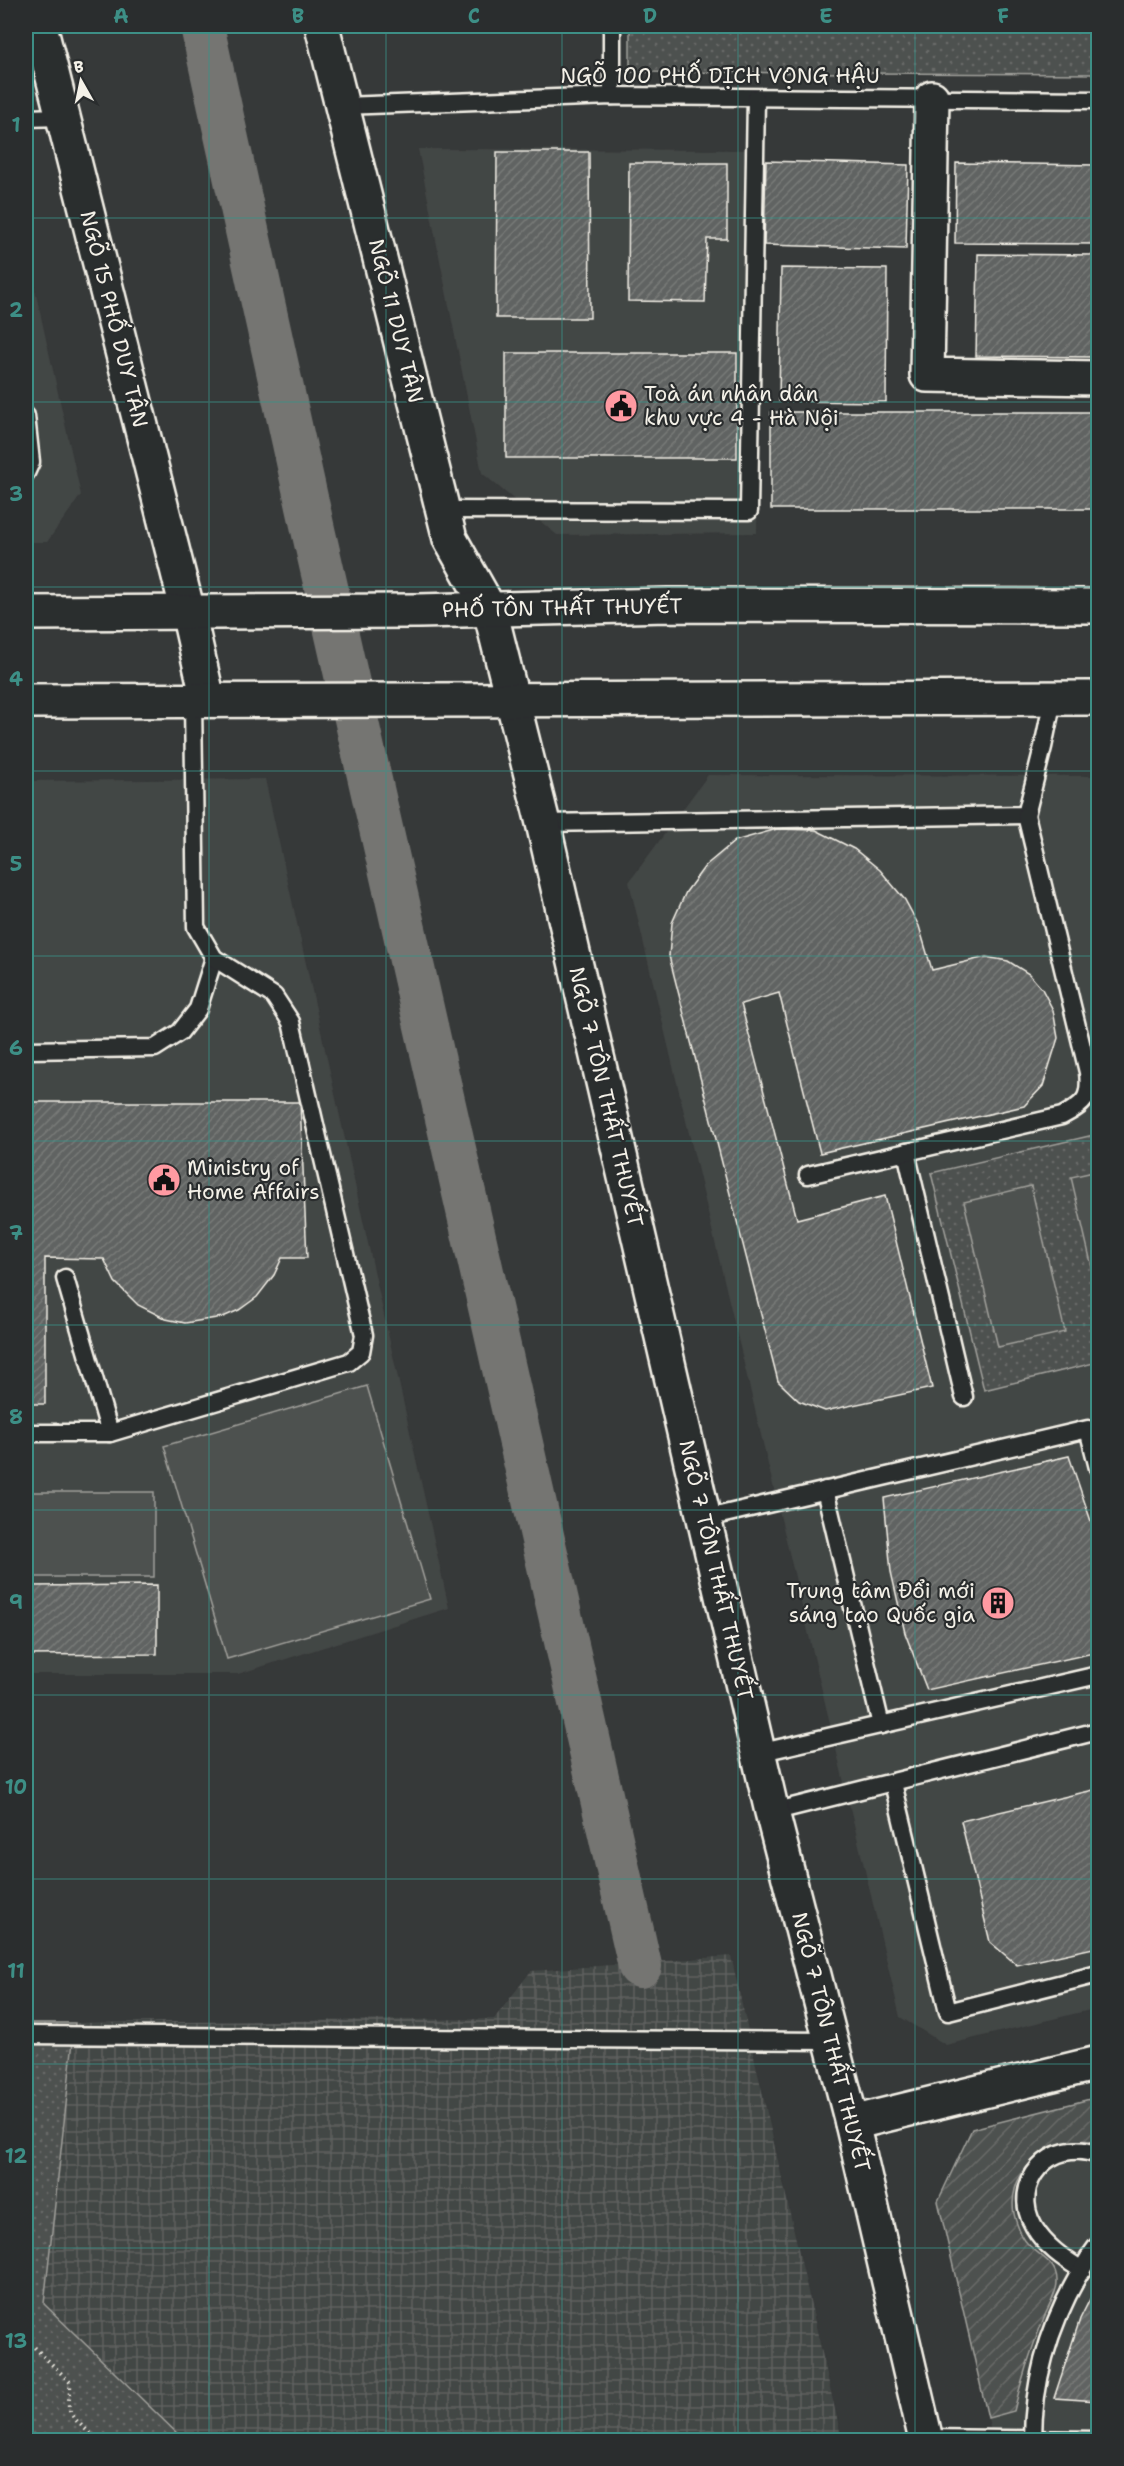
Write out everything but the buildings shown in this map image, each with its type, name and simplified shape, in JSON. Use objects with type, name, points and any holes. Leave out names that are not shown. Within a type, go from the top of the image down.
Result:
[{"type":"street","name":"NGÕ 15 PHỐ DUY TÂN","points":[[40,26],[188,612],[201,700]]},
{"type":"street","name":"NGÕ 11 DUY TÂN","points":[[322,26],[450,539],[490,610],[510,698]]},
{"type":"street","points":[[932,99],[927,375],[1098,378]]},
{"type":"street","name":"PHỐ TÔN THẤT THUYẾT","points":[[26,613],[418,611],[668,605],[1098,606]]},
{"type":"street","name":"NGÕ 7 TÔN THẤT THUYẾT","points":[[510,698],[543,823],[772,1812],[852,2123],[925,2439]]},
{"type":"street","points":[[26,701],[1098,698]]},
{"type":"street","points":[[852,2123],[1098,2062]]},
{"type":"lane","points":[[612,26],[612,96]]},
{"type":"lane","name":"NGÕ 100 PHỐ DỊCH VỌNG HẬU","points":[[343,106],[612,96],[1098,100]]},
{"type":"lane","points":[[443,510],[749,511],[756,98]]},
{"type":"lane","points":[[26,117],[62,117]]},
{"type":"lane","points":[[26,416],[31,462],[26,473]]},
{"type":"lane","points":[[808,1175],[1062,1116],[1080,1107],[1090,1090],[1088,1072],[1026,815],[1053,699]]},
{"type":"lane","points":[[26,1433],[110,1433],[349,1362],[361,1352],[364,1335],[291,1022],[274,996],[214,958],[196,927],[201,700]]},
{"type":"lane","points":[[543,823],[1026,815]]},
{"type":"lane","points":[[26,1050],[155,1048],[180,1032],[198,1009],[214,958]]},
{"type":"lane","points":[[906,1152],[964,1397]]},
{"type":"lane","points":[[64,1278],[110,1433]]},
{"type":"lane","points":[[703,1519],[1088,1429],[1098,1468]]},
{"type":"lane","points":[[825,1490],[881,1725]]},
{"type":"lane","points":[[758,1753],[1098,1675]]},
{"type":"lane","points":[[772,1812],[1098,1731]]},
{"type":"lane","points":[[892,1783],[948,2012],[1098,1974]]},
{"type":"lane","points":[[26,2035],[831,2040]]},
{"type":"lane","points":[[1082,2270],[1051,2248],[1033,2226],[1028,2213],[1028,2188],[1032,2176],[1041,2164],[1056,2154],[1083,2151],[1098,2155]]},
{"type":"lane","points":[[1033,2439],[1033,2404],[1040,2368],[1052,2331],[1082,2270],[1098,2245]]},
{"type":"lane","points":[[925,2439],[1098,2440]]},
{"type":"path","points":[[26,2339],[70,2382],[72,2392],[69,2407],[73,2415],[98,2440]]},
{"type":"shaded area","points":[[630,26],[1098,26],[1098,74],[630,72]]},
{"type":"shaded area","points":[[418,149],[761,150],[757,533],[557,535],[482,473]]},
{"type":"shaded area","points":[[26,250],[81,495],[47,542],[26,542]]},
{"type":"shaded area","points":[[708,775],[1098,776],[1098,2008],[946,2045],[900,2017],[629,882]]},
{"type":"shaded area","points":[[265,779],[449,1608],[238,1674],[26,1674],[26,781]]},
{"type":"shaded area","points":[[1098,1134],[1098,1362],[984,1390],[931,1173]]},
{"type":"shaded area","points":[[1098,1171],[1098,1293],[1071,1177]]},
{"type":"shaded area","points":[[1031,1186],[1065,1332],[998,1347],[964,1202]]},
{"type":"shaded area","points":[[367,1386],[430,1599],[227,1659],[164,1446]]},
{"type":"shaded area","points":[[26,1492],[154,1492],[154,1577],[26,1577]]},
{"type":"shaded area","points":[[731,1956],[842,2440],[184,2440],[44,2304],[75,2023],[494,2019],[531,1971]]},
{"type":"shaded area","points":[[26,2023],[75,2023],[44,2304],[184,2440],[26,2440]]},
{"type":"shaded area","points":[[1098,2097],[1098,2440],[993,2440],[938,2201],[972,2129]]},
{"type":"shaded area","points":[[1098,2097],[1098,2142],[1081,2141],[1047,2150],[1033,2160],[1022,2173],[1015,2189],[1013,2206],[1019,2229],[1026,2242],[1051,2265],[1056,2275],[1057,2287],[1030,2354],[1014,2411],[988,2418],[938,2201],[972,2129]]},
{"type":"waterway","points":[[202,26],[314,534],[640,1966]]},
{"type":"place","name":"Toà án nhân dân khu vực 4 - Hà Nội","points":[[621,406]]},
{"type":"place","name":"Ministry of Home Affairs","points":[[164,1180]]},
{"type":"place","name":"Trung tâm Đổi mới sáng tạo Quốc gia","points":[[998,1603]]}]
